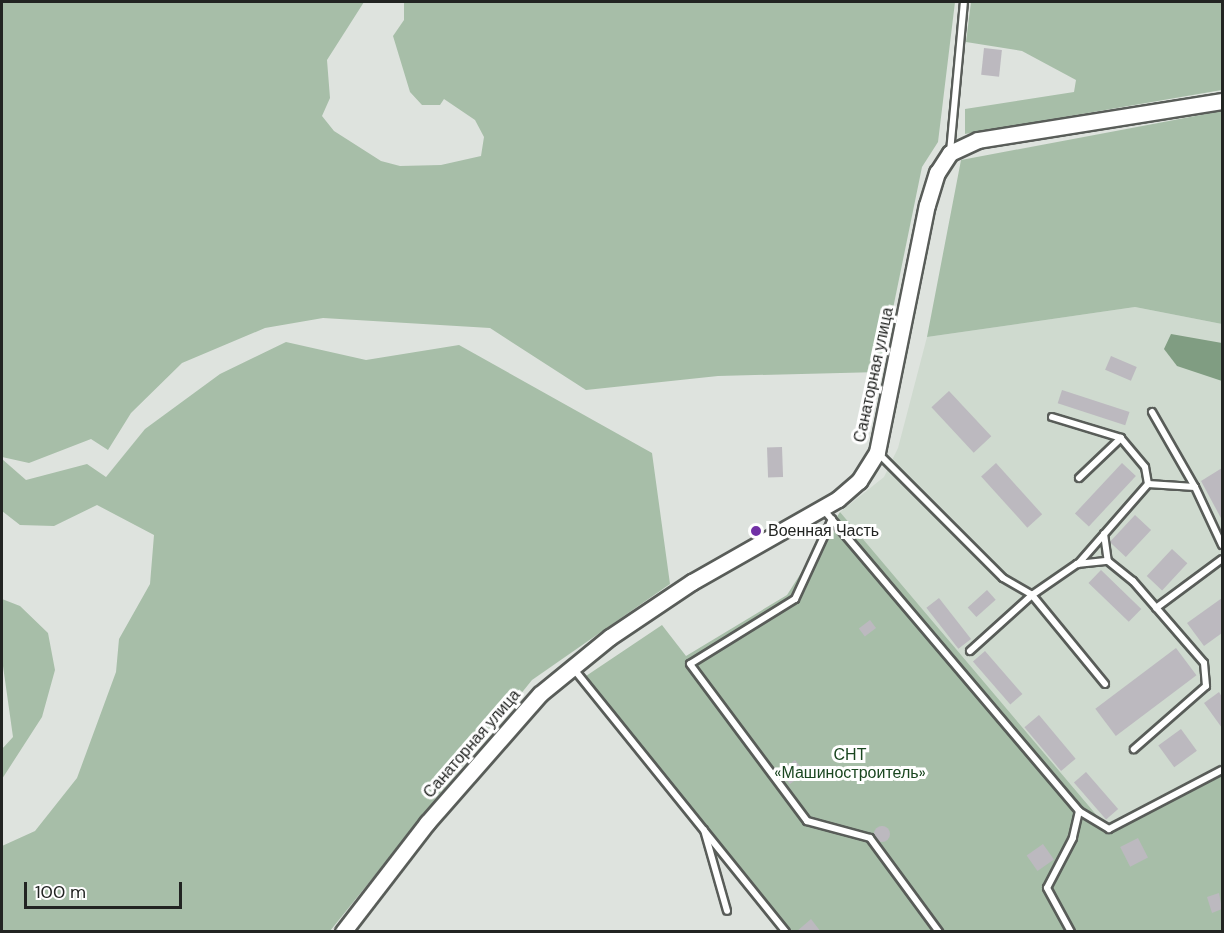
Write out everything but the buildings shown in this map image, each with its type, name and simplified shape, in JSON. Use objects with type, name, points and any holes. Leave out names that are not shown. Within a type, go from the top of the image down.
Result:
[{"type":"street","points":[[950,153],[978,140],[1222,101]]},
{"type":"street","name":"Санаторная улица","points":[[343,932],[506,728],[572,667],[692,582],[827,514],[859,481],[877,452],[931,191],[950,153]]},
{"type":"lane","points":[[950,153],[964,2]]},
{"type":"lane","points":[[1152,412],[1195,487],[1222,545]]},
{"type":"lane","points":[[1052,417],[1121,438],[1145,467],[1148,484]]},
{"type":"lane","points":[[1079,478],[1121,438]]},
{"type":"lane","points":[[877,452],[1004,578],[1032,595],[1105,684]]},
{"type":"lane","points":[[1148,484],[1195,487]]},
{"type":"lane","points":[[970,651],[1032,595],[1077,564],[1148,484]]},
{"type":"lane","points":[[939,932],[870,838],[807,821],[690,664],[795,599],[827,514],[1079,811],[1109,829],[1222,770]]},
{"type":"lane","points":[[1104,534],[1108,561],[1156,608],[1204,663],[1206,686],[1134,749]]},
{"type":"lane","points":[[1156,608],[1222,559]]},
{"type":"lane","points":[[1077,564],[1108,561]]},
{"type":"lane","points":[[572,667],[700,821],[786,932]]},
{"type":"lane","points":[[1071,932],[1054,910],[1047,888],[1073,838],[1079,811]]},
{"type":"lane","points":[[700,821],[727,912]]},
{"type":"shaded area","points":[[1135,307],[1222,324],[1222,764],[1112,824],[1085,808],[840,512],[884,477],[898,448],[927,337]]},
{"type":"shaded area","points":[[1171,334],[1222,343],[1222,381],[1177,366],[1164,349]]},
{"type":"green space","points":[[2,2],[364,2],[327,60],[330,98],[322,116],[334,131],[381,161],[400,166],[441,165],[481,156],[484,137],[475,120],[444,99],[440,105],[422,105],[410,92],[393,36],[404,20],[404,2],[955,2],[938,142],[922,167],[880,372],[718,376],[586,390],[490,328],[323,318],[265,328],[182,363],[131,413],[108,450],[91,439],[29,463],[2,457]]},
{"type":"green space","points":[[971,2],[1222,2],[1222,90],[965,134],[965,109],[1074,92],[1076,80],[1022,51],[966,42]]},
{"type":"green space","points":[[1222,111],[1222,324],[1135,307],[927,337],[961,160]]},
{"type":"green space","points":[[286,342],[366,360],[459,345],[652,453],[670,584],[532,680],[330,931],[2,931],[2,846],[35,831],[77,778],[116,672],[119,639],[150,584],[154,535],[97,505],[54,526],[20,525],[2,511],[2,459],[26,480],[87,464],[106,477],[145,429],[220,374]]},
{"type":"green space","name":"СНТ «Машиностроитель»","points":[[840,512],[1104,824],[1112,824],[1222,764],[1222,931],[790,931],[583,678],[662,625],[686,656],[787,595]]},
{"type":"green space","points":[[2,599],[20,606],[48,633],[55,670],[42,717],[2,779],[2,749],[13,737],[2,659]]},
{"type":"place","name":"Военная Часть","points":[[756,531]]}]
